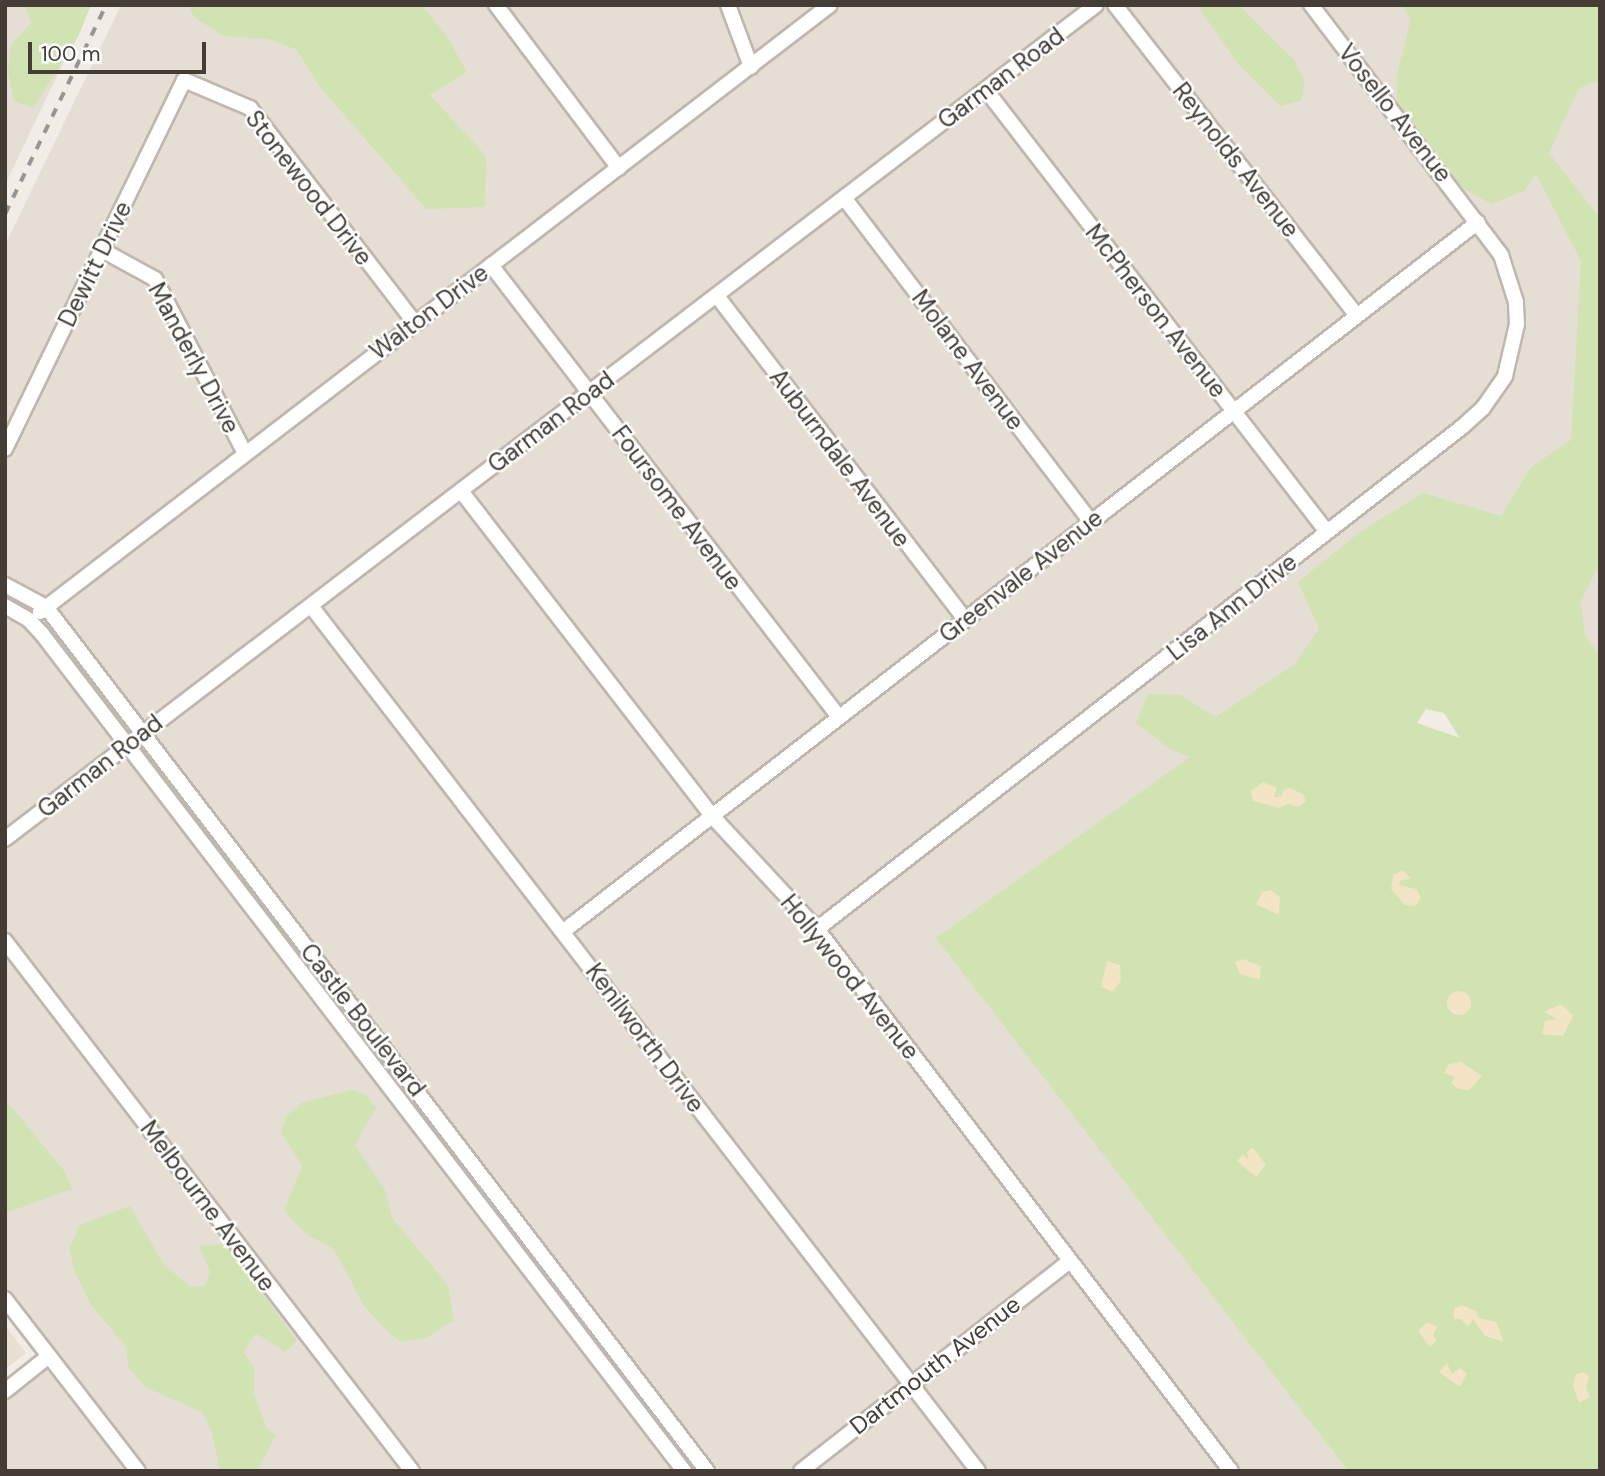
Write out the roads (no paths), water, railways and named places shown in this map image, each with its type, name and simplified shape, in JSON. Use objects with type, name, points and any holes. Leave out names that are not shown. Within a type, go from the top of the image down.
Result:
[{"type":"street","points":[[496,5],[619,168]]},
{"type":"street","points":[[728,5],[751,67]]},
{"type":"street","name":"Walton Drive","points":[[29,620],[830,5]]},
{"type":"street","name":"Garman Road","points":[[5,839],[1096,5]]},
{"type":"street","name":"Reynolds Avenue","points":[[1115,5],[1356,315]]},
{"type":"street","name":"Vosello Avenue","points":[[1311,5],[1478,222]]},
{"type":"street","name":"Dewitt Drive","points":[[5,449],[184,80]]},
{"type":"street","name":"Stonewood Drive","points":[[184,80],[250,107],[414,322]]},
{"type":"street","name":"McPherson Avenue","points":[[986,90],[1327,532]]},
{"type":"street","name":"Molane Avenue","points":[[845,199],[1090,521]]},
{"type":"street","name":"Greenvale Avenue","points":[[565,930],[1478,222]]},
{"type":"street","name":"Lisa Ann Drive","points":[[817,929],[1477,415],[1505,376],[1516,337],[1516,302],[1501,255],[1478,222]]},
{"type":"street","name":"Manderly Drive","points":[[102,250],[156,279],[245,453]]},
{"type":"street","name":"Foursome Avenue","points":[[491,265],[839,717]]},
{"type":"street","name":"Auburndale Avenue","points":[[717,296],[965,619]]},
{"type":"street","name":"Hollywood Avenue","points":[[461,491],[712,816],[817,929],[1231,1471]]},
{"type":"street","name":"Castle Boulevard","points":[[5,585],[46,607],[142,736],[403,1071],[707,1471]]},
{"type":"street","name":"Castle Boulevard","points":[[5,606],[29,620],[684,1471]]},
{"type":"street","name":"Kenilworth Drive","points":[[311,606],[565,930],[978,1471]]},
{"type":"street","points":[[244,898],[259,886]]},
{"type":"street","name":"Melbourne Avenue","points":[[5,941],[412,1471]]},
{"type":"street","points":[[385,1085],[403,1071]]},
{"type":"street","name":"Dartmouth Avenue","points":[[801,1471],[1070,1261]]},
{"type":"street","points":[[535,1278],[551,1266]]},
{"type":"street","points":[[5,1299],[138,1471]]},
{"type":"street","points":[[5,1391],[49,1356]]},
{"type":"railway","points":[[5,214],[106,5]]}]
